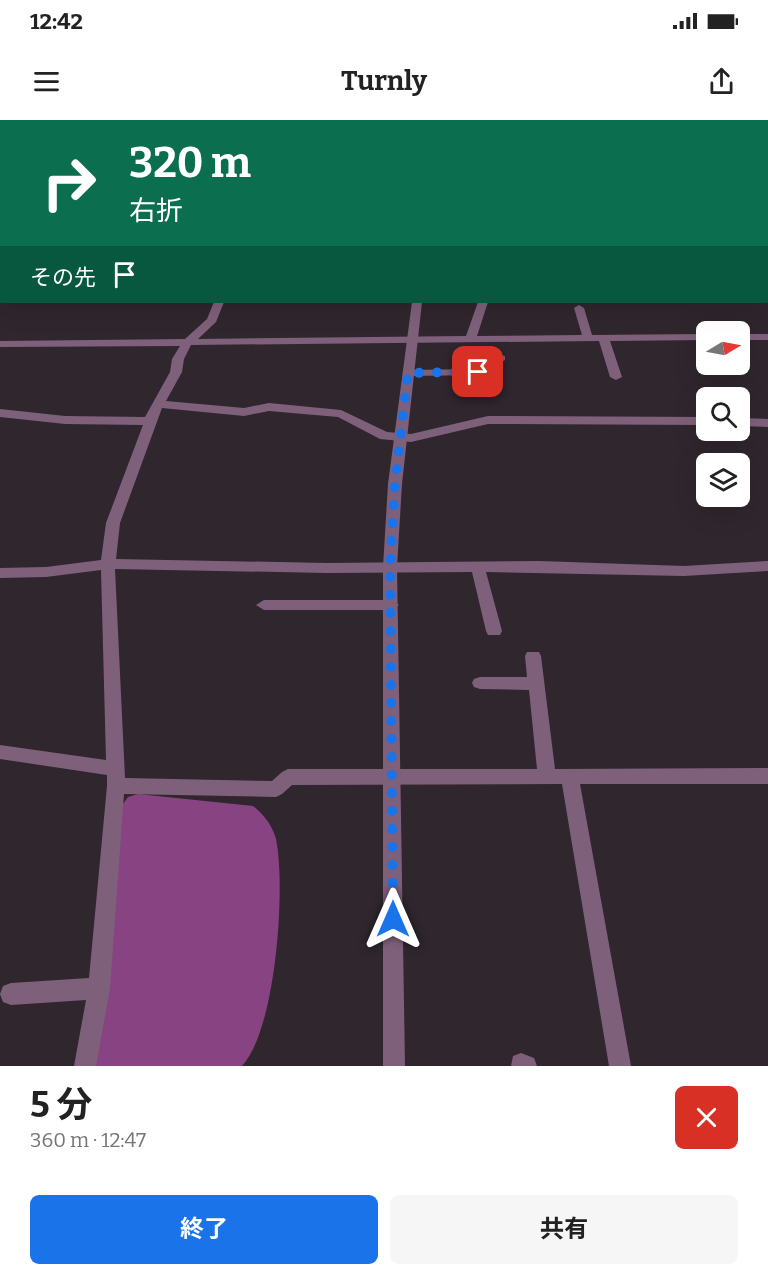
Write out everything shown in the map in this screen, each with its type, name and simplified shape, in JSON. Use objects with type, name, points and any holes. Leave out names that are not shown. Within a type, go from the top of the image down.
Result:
[{"type":"street","points":[[85,1066],[99,988],[115,778],[108,564],[112,523],[150,421],[187,343],[212,321],[219,303]]},
{"type":"street","points":[[394,1066],[390,567],[395,484],[417,303]]},
{"type":"street","points":[[471,339],[483,303]]},
{"type":"street","points":[[579,308],[588,338]]},
{"type":"street","points":[[0,344],[696,337]]},
{"type":"street","points":[[750,337],[768,337]]},
{"type":"street","points":[[603,338],[616,377]]},
{"type":"street","points":[[408,373],[478,372],[501,358]]},
{"type":"street","points":[[158,404],[244,412],[269,407],[341,414],[374,432],[411,438],[488,420],[696,421]]},
{"type":"street","points":[[0,413],[66,420],[150,421]]},
{"type":"street","points":[[750,422],[768,423]]},
{"type":"street","points":[[0,573],[46,572],[108,564],[478,568],[538,566],[684,571],[768,566]]},
{"type":"street","points":[[478,568],[494,631]]},
{"type":"street","points":[[264,605],[391,605]]},
{"type":"street","points":[[533,656],[547,777]]},
{"type":"street","points":[[480,683],[536,684]]},
{"type":"street","points":[[0,752],[115,778],[276,789],[288,777],[768,776]]},
{"type":"street","points":[[570,777],[620,1066]]},
{"type":"street","points":[[10,994],[99,988]]},
{"type":"shaded area","points":[[138,794],[253,806],[267,821],[276,839],[280,890],[276,957],[263,1022],[254,1048],[242,1066],[95,1066],[123,804],[128,797]]},
{"type":"route","points":[[393,919],[390,567],[395,484],[408,373],[478,372]]}]
